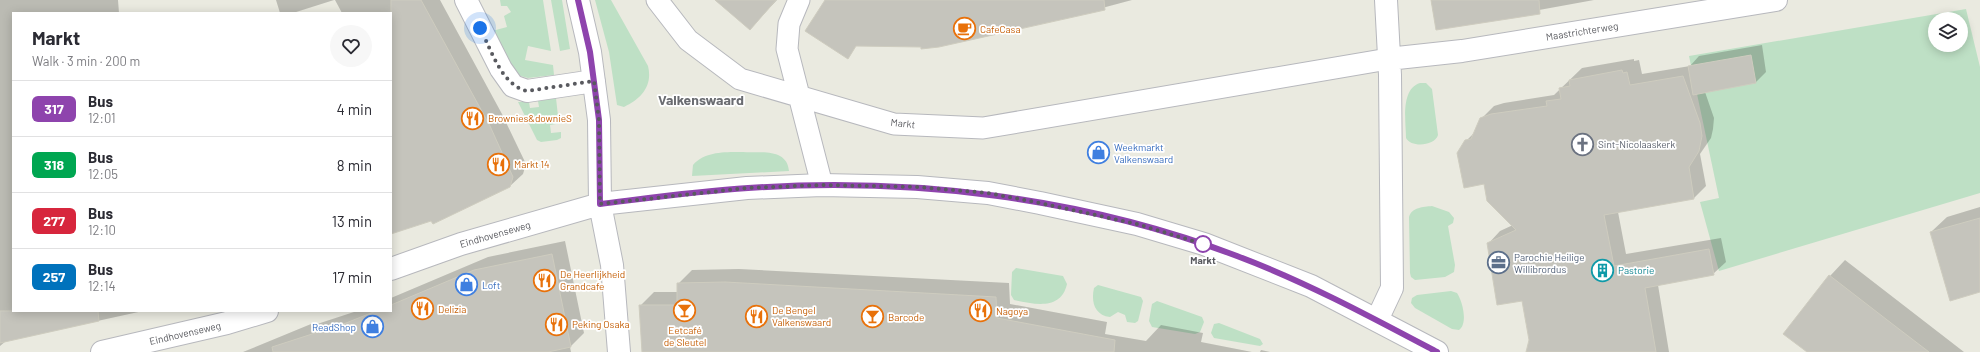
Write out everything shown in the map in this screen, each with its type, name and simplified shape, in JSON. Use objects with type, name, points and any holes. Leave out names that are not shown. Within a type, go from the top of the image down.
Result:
[{"type":"street","points":[[466,0],[501,69],[513,86],[527,91],[594,81]]},
{"type":"street","points":[[578,0],[594,81],[599,120],[600,204],[612,265],[619,352]]},
{"type":"street","points":[[799,0],[789,24],[787,49],[822,185]]},
{"type":"street","points":[[1377,320],[1392,288],[1390,75],[1386,0]]},
{"type":"street","name":"Maastrichterweg","points":[[1388,59],[1462,50],[1776,0]]},
{"type":"street","name":"Markt","points":[[666,5],[688,40],[740,79],[894,124],[983,128],[1388,59]]},
{"type":"street","points":[[600,204],[747,188],[822,185],[917,187],[988,193],[1137,224],[1237,256],[1311,286],[1437,352]]},
{"type":"street","name":"Eindhovenseweg","points":[[392,269],[461,244],[600,204]]},
{"type":"street","name":"Eindhovenseweg","points":[[102,352],[227,323],[263,312]]},
{"type":"green space","points":[[500,0],[543,0],[551,51],[528,46],[525,60],[553,65],[554,75],[528,78],[517,75],[492,31],[507,27],[504,16],[511,12],[507,6],[501,6]]},
{"type":"green space","points":[[551,0],[562,0],[570,49],[560,51]]},
{"type":"green space","points":[[595,0],[611,0],[648,66],[649,80],[647,86],[636,100],[624,107],[617,105],[609,52]]},
{"type":"green space","points":[[1966,9],[1967,12],[1948,12]]},
{"type":"green space","points":[[1928,15],[1928,52],[1968,52],[1968,17],[1980,67],[1980,193],[1719,271],[1700,202],[1719,198],[1689,56]]},
{"type":"green space","points":[[1420,83],[1426,83],[1432,89],[1438,135],[1432,142],[1423,144],[1413,143],[1406,138],[1405,116],[1407,99],[1409,92],[1414,86]]},
{"type":"green space","points":[[556,98],[558,116],[561,116],[562,123],[550,125],[551,133],[561,132],[561,138],[541,142],[537,140],[518,102],[529,102],[530,108],[539,107],[538,101]]},
{"type":"green space","points":[[765,152],[784,158],[789,171],[692,176],[693,165],[703,157],[716,153]]},
{"type":"green space","points":[[1432,206],[1449,212],[1454,218],[1453,223],[1448,226],[1455,265],[1454,272],[1445,277],[1415,280],[1411,277],[1410,273],[1409,217],[1415,209]]},
{"type":"green space","points":[[1016,268],[1063,276],[1067,284],[1064,293],[1053,302],[1046,304],[1014,300],[1011,295],[1012,272]]},
{"type":"green space","points":[[1098,285],[1141,297],[1143,301],[1138,321],[1135,323],[1127,322],[1125,315],[1118,312],[1110,317],[1100,313],[1095,307],[1093,298],[1094,288]]},
{"type":"green space","points":[[1451,291],[1457,293],[1463,307],[1464,318],[1462,327],[1459,330],[1452,329],[1415,308],[1411,303],[1412,298],[1417,295]]},
{"type":"green space","points":[[1157,301],[1202,317],[1204,322],[1200,332],[1195,334],[1152,327],[1149,321],[1152,304]]},
{"type":"green space","points":[[1219,323],[1260,339],[1263,344],[1260,346],[1214,338],[1211,333],[1214,324]]},
{"type":"building","points":[[391,0],[421,0],[490,126],[513,177],[510,187],[433,224],[431,221],[392,234],[392,12]]},
{"type":"building","points":[[715,0],[776,0],[750,30]]},
{"type":"building","points":[[825,0],[1104,0],[1105,10],[939,47],[921,49],[921,47],[856,46],[848,59],[805,31]]},
{"type":"building","points":[[1431,0],[1539,0],[1540,14],[1436,30]]},
{"type":"building","points":[[1751,55],[1756,83],[1693,95],[1688,66]]},
{"type":"building","points":[[1622,70],[1623,73],[1627,72],[1630,85],[1683,76],[1700,123],[1702,136],[1699,151],[1689,167],[1694,199],[1604,215],[1614,266],[1709,249],[1714,275],[1645,288],[1656,352],[1526,352],[1529,340],[1522,301],[1497,305],[1487,243],[1516,230],[1487,201],[1484,184],[1464,188],[1457,153],[1465,140],[1471,139],[1480,118],[1491,114],[1547,106],[1546,101],[1561,99],[1559,88],[1570,86],[1569,80]]},
{"type":"building","points":[[1980,218],[1980,292],[1950,301],[1930,232]]},
{"type":"building","points":[[552,254],[571,347],[548,352],[273,352],[272,347],[346,323],[374,312],[392,312],[392,305],[474,270]]},
{"type":"building","points":[[1829,275],[1929,352],[1807,352],[1783,334]]},
{"type":"building","points":[[725,282],[996,297],[997,318],[1115,340],[1114,352],[642,352],[639,305],[677,305],[677,283]]},
{"type":"building","points":[[0,311],[98,312],[99,321],[0,343]]},
{"type":"bus line","name":"317","points":[[578,0],[590,52],[599,120],[600,204],[747,188],[822,185],[917,187],[988,193],[1137,224],[1204,244],[1311,286],[1437,352]]},
{"type":"place","name":"CafeCasa","points":[[965,29]]},
{"type":"place","name":"Brownies&downieS","points":[[472,118]]},
{"type":"place","name":"Sint-Nicolaaskerk","points":[[1582,144]]},
{"type":"place","name":"Weekmarkt Valkenswaard","points":[[1099,153]]},
{"type":"place","name":"Markt 14","points":[[499,164]]},
{"type":"place","name":"Markt","points":[[1203,244]]},
{"type":"place","name":"Parochie Heilige Willibrordus","points":[[1499,263]]},
{"type":"place","name":"Pastorie","points":[[1602,270]]},
{"type":"place","name":"De Heerlijkheid Grandcafe","points":[[545,280]]},
{"type":"place","name":"Loft","points":[[467,285]]},
{"type":"place","name":"Delizia","points":[[422,309]]},
{"type":"place","name":"Eetcafé de Sleutel","points":[[685,310]]},
{"type":"place","name":"Nagoya","points":[[980,311]]},
{"type":"place","name":"De Bengel Valkenswaard","points":[[757,316]]},
{"type":"place","name":"Barcode","points":[[872,317]]},
{"type":"place","name":"Peking Osaka","points":[[556,324]]},
{"type":"place","name":"ReadShop","points":[[372,327]]},
{"type":"district","name":"Valkenswaard","points":[[701,99]]},
{"type":"route","points":[[480,28],[506,78],[513,86],[519,89],[527,91],[594,81],[599,120],[600,204],[747,188],[822,185],[917,187],[988,193],[1040,203],[1137,224],[1203,244]]}]
